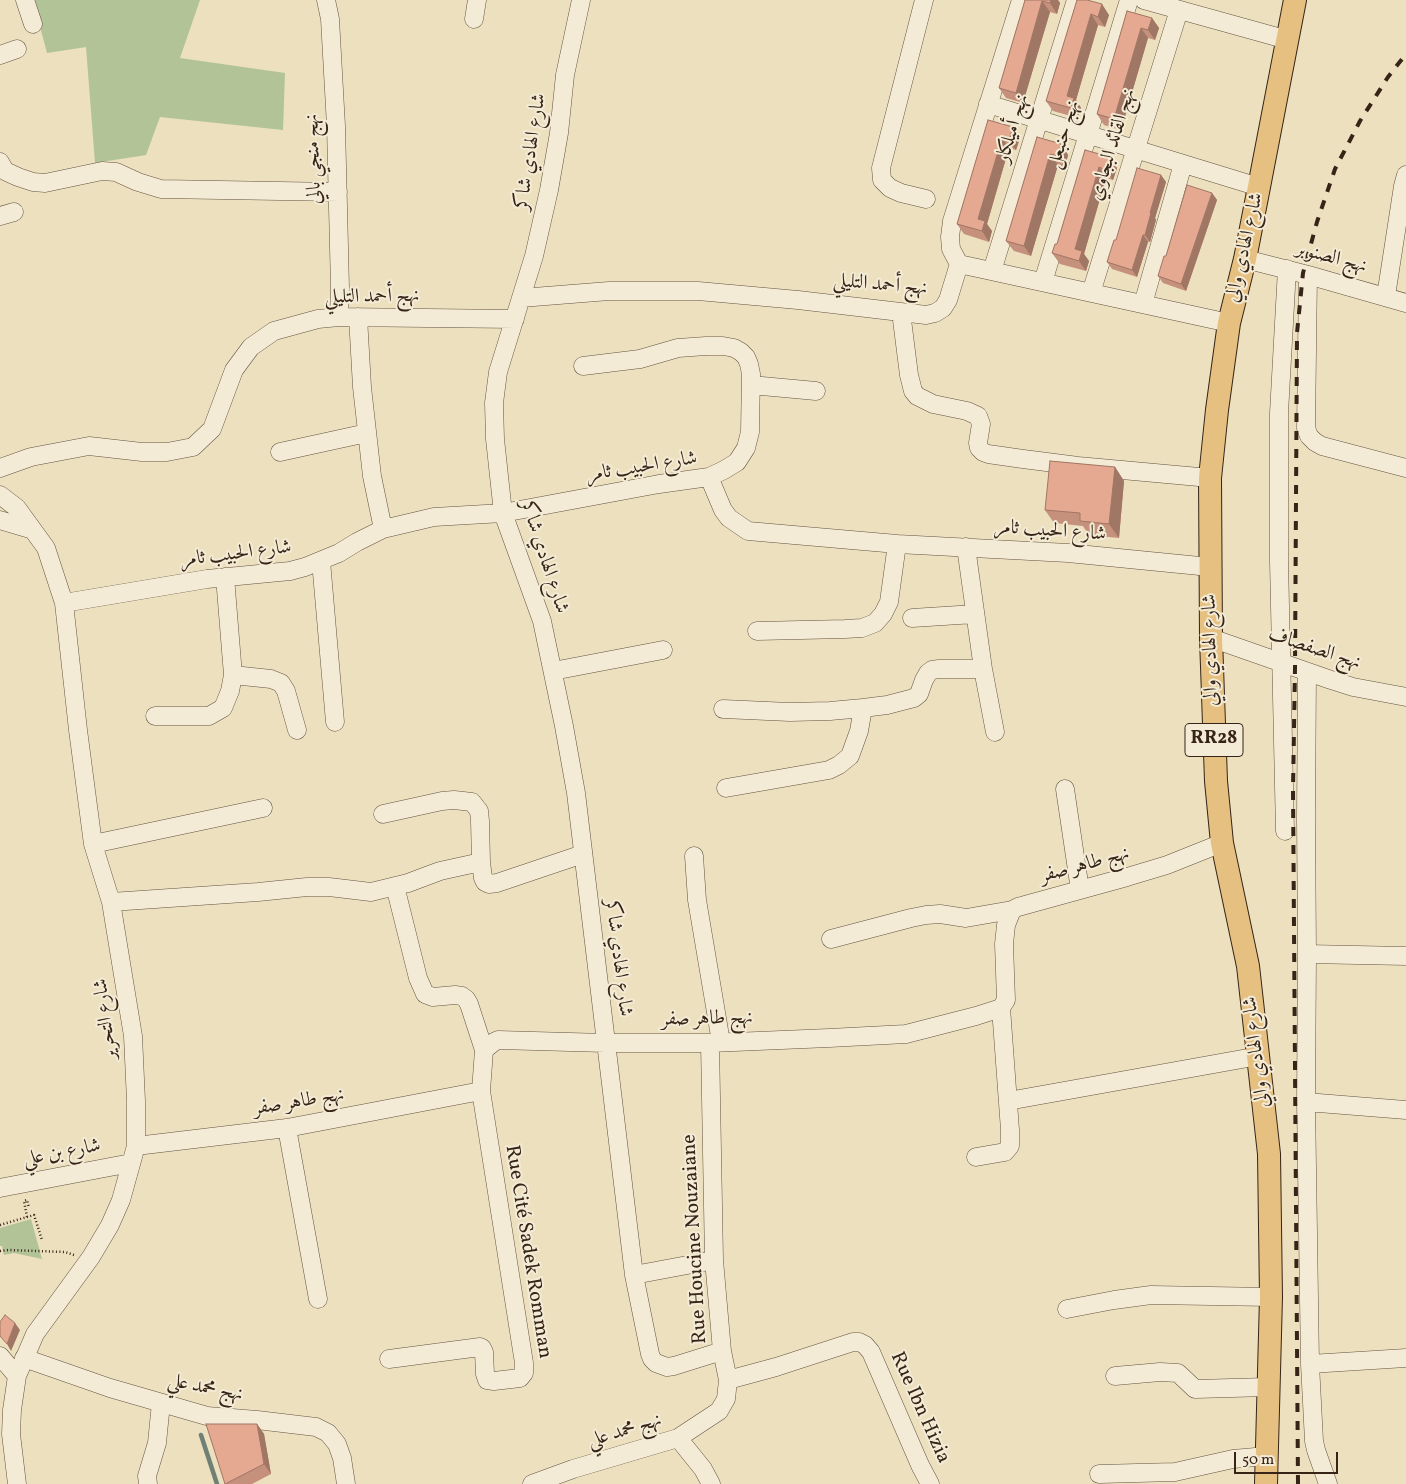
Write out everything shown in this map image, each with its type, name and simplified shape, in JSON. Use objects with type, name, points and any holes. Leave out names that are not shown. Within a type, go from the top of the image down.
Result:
[{"type":"main road","name":"شارع الهادي والي","points":[[1266,1484],[1271,1297],[1270,1154],[1248,966],[1222,843],[1216,780],[1211,638],[1210,478],[1229,322],[1245,259],[1295,0]]},
{"type":"street","points":[[26,0],[33,24]]},
{"type":"street","name":"نهج منجي بالي","points":[[326,0],[330,19],[336,126],[339,317]]},
{"type":"street","points":[[474,19],[477,0]]},
{"type":"street","name":"شارع الهادي شاكر","points":[[582,0],[565,75],[559,133],[549,190],[534,256],[498,372],[494,402],[495,439],[503,513],[542,621],[576,793],[634,1275],[650,1354],[656,1363],[667,1367],[722,1351]]},
{"type":"street","points":[[924,0],[881,168],[882,180],[890,188],[901,193],[926,199]]},
{"type":"street","points":[[1020,0],[952,221],[950,236],[952,250],[959,264],[1229,322]]},
{"type":"street","name":"نهج أميلكار","points":[[992,271],[1076,0]]},
{"type":"street","name":"نهج حنبعل","points":[[1043,282],[1129,0]]},
{"type":"street","points":[[1144,0],[1288,40]]},
{"type":"street","name":"نهج القائد البجاوي","points":[[1091,293],[1179,10]]},
{"type":"street","points":[[0,55],[17,50]]},
{"type":"street","points":[[988,104],[1259,187]]},
{"type":"street","points":[[0,162],[6,171],[18,178],[33,182],[45,183],[102,172],[116,172],[138,182],[162,189],[338,192]]},
{"type":"street","points":[[1144,304],[1183,164]]},
{"type":"street","points":[[1386,296],[1406,175]]},
{"type":"street","name":"نهج الصنوبر","points":[[1245,259],[1406,303]]},
{"type":"street","name":"نهج أحمد التليلي","points":[[521,298],[609,290],[698,291],[798,300],[926,315],[942,308],[948,300],[959,264]]},
{"type":"street","points":[[1285,830],[1278,560],[1279,413],[1287,269]]},
{"type":"street","points":[[1308,275],[1306,428],[1309,436],[1322,446],[1406,468]]},
{"type":"street","points":[[901,312],[908,375],[913,391],[917,396],[933,404],[967,411],[978,416],[981,424],[978,443],[979,448],[983,452],[1078,466],[1210,478]]},
{"type":"street","name":"نهج أحمد التليلي","points":[[0,468],[31,457],[89,446],[142,452],[167,452],[193,447],[212,429],[234,370],[251,347],[274,331],[318,319],[339,317],[515,319]]},
{"type":"street","points":[[358,317],[362,386],[372,476],[383,529]]},
{"type":"street","points":[[583,366],[640,359],[678,348],[723,346],[734,348],[741,352],[749,364],[751,385],[750,432],[746,448],[737,462],[708,477]]},
{"type":"street","points":[[751,385],[816,391]]},
{"type":"street","points":[[280,452],[367,433]]},
{"type":"street","name":"شارع الحبيب ثامر","points":[[64,603],[154,587],[225,577],[290,571],[339,553],[383,529],[434,517],[503,513],[659,484],[708,477],[723,510],[729,518],[748,531],[898,544],[1068,554],[1210,567]]},
{"type":"street","name":"شارع التحرير","points":[[0,495],[17,508],[46,548],[64,603],[78,730],[94,844],[112,902],[133,1036],[136,1101],[133,1155],[120,1200],[110,1225],[91,1257],[34,1334],[17,1376],[11,1434],[17,1484]]},
{"type":"street","points":[[0,520],[32,530]]},
{"type":"street","points":[[757,631],[845,630],[862,628],[875,623],[883,614],[888,602],[898,544]]},
{"type":"street","points":[[966,547],[983,669],[995,732]]},
{"type":"street","points":[[321,561],[335,722]]},
{"type":"street","points":[[155,716],[209,716],[223,708],[230,691],[233,675],[225,577]]},
{"type":"street","points":[[912,618],[976,614]]},
{"type":"street","name":"نهج الصفصاف","points":[[1211,638],[1353,686],[1406,697]]},
{"type":"street","points":[[553,671],[663,650]]},
{"type":"street","points":[[723,708],[790,712],[886,706],[914,698],[919,694],[924,680],[932,670],[983,669]]},
{"type":"street","points":[[1307,672],[1306,1102],[1310,1364],[1314,1441],[1328,1484]]},
{"type":"street","points":[[233,675],[271,679],[281,683],[286,691],[297,730]]},
{"type":"street","points":[[726,788],[829,770],[839,765],[850,756],[859,732],[864,708]]},
{"type":"street","points":[[1065,789],[1080,890]]},
{"type":"street","points":[[383,814],[442,801],[472,802],[479,810],[483,878],[485,882],[490,884],[583,854]]},
{"type":"street","points":[[94,844],[263,808]]},
{"type":"street","name":"نهج طاهر صفر","points":[[831,940],[926,915],[940,914],[966,918],[1012,910],[1167,865],[1222,843]]},
{"type":"street","name":"Rue Houcine Nouzaiane","points":[[678,1438],[719,1411],[726,1399],[728,1380],[722,1351],[714,1260],[716,1042],[697,900],[694,856]]},
{"type":"street","points":[[112,902],[293,888],[329,887],[368,892],[408,883],[440,871],[481,862]]},
{"type":"street","points":[[395,886],[418,978],[425,994],[433,997],[462,996],[469,1004],[484,1050],[481,1091]]},
{"type":"street","points":[[976,1157],[1008,1150],[1010,1141],[1001,1008],[1006,1000],[1004,944],[1006,925],[1012,910]]},
{"type":"street","points":[[1307,954],[1406,956]]},
{"type":"street","name":"نهج طاهر صفر","points":[[484,1050],[498,1040],[606,1044],[716,1042],[906,1034],[1001,1008]]},
{"type":"street","points":[[1008,1101],[1259,1056]]},
{"type":"street","name":"نهج طاهر صفر","points":[[133,1155],[481,1091]]},
{"type":"street","name":"Rue Cité Sadek Romman","points":[[389,1359],[480,1347],[484,1352],[487,1380],[520,1378],[524,1373],[524,1363],[481,1091]]},
{"type":"street","points":[[1306,1102],[1406,1110]]},
{"type":"street","points":[[286,1128],[318,1299]]},
{"type":"street","name":"شارع بن علي","points":[[0,1188],[133,1155]]},
{"type":"street","points":[[634,1275],[714,1260]]},
{"type":"street","points":[[1067,1310],[1114,1300],[1151,1295],[1271,1297]]},
{"type":"street","name":"Rue Ibn Hizia","points":[[728,1380],[776,1367],[853,1342],[865,1345],[871,1352],[930,1484]]},
{"type":"street","points":[[0,1356],[17,1376]]},
{"type":"street","name":"نهج محمد علي","points":[[24,1358],[110,1388],[207,1416],[316,1427],[328,1434],[338,1444],[346,1484]]},
{"type":"street","points":[[1310,1364],[1406,1358]]},
{"type":"street","points":[[1115,1376],[1160,1372],[1178,1373],[1195,1389],[1268,1387]]},
{"type":"street","points":[[148,1484],[148,1476],[157,1443],[161,1403]]},
{"type":"street","name":"نهج محمد علي","points":[[532,1484],[678,1438],[703,1469],[711,1484]]},
{"type":"street","points":[[1099,1474],[1175,1472],[1233,1459],[1267,1456]]},
{"type":"path","points":[[27,1217],[24,1201],[27,1200],[29,1208]]},
{"type":"path","points":[[0,1225],[34,1215],[42,1240]]},
{"type":"path","points":[[0,1251],[65,1252],[76,1256]]},
{"type":"green space","points":[[33,0],[200,0],[180,58],[285,73],[283,130],[160,117],[146,155],[95,163],[86,47],[47,53]]},
{"type":"green space","points":[[31,1219],[42,1259],[14,1253],[4,1255],[2,1246],[0,1246],[0,1228]]},
{"type":"building","points":[[1025,0],[1051,0],[1050,3],[1042,1],[1016,93],[999,88]]},
{"type":"building","points":[[1077,0],[1087,0],[1102,4],[1098,17],[1091,14],[1067,96],[1074,98],[1071,108],[1046,101]]},
{"type":"building","points":[[1127,11],[1152,18],[1148,30],[1141,28],[1114,119],[1097,114]]},
{"type":"building","points":[[988,120],[1013,127],[1009,140],[1002,138],[978,219],[985,221],[982,231],[957,224]]},
{"type":"building","points":[[1037,137],[1061,144],[1058,156],[1050,154],[1024,246],[1006,241]]},
{"type":"building","points":[[1085,150],[1110,157],[1106,170],[1099,167],[1075,249],[1082,251],[1079,261],[1052,253],[1055,244],[1057,244]]},
{"type":"building","points":[[1137,168],[1161,175],[1145,235],[1143,235],[1132,270],[1107,262],[1114,240],[1116,240]]},
{"type":"building","points":[[1187,185],[1212,193],[1181,284],[1158,276],[1164,256],[1166,256]]},
{"type":"building","points":[[1050,461],[1115,467],[1109,524],[1080,521],[1080,513],[1045,510]]},
{"type":"building","points":[[5,1315],[15,1323],[7,1344],[0,1336],[0,1322]]},
{"type":"building","points":[[206,1424],[257,1424],[264,1464],[225,1484]]},
{"type":"waterway","points":[[201,1435],[217,1484]]},
{"type":"railway","points":[[1298,1484],[1293,789],[1297,333],[1303,273],[1317,222],[1335,169],[1360,121],[1388,77],[1406,54]]}]
